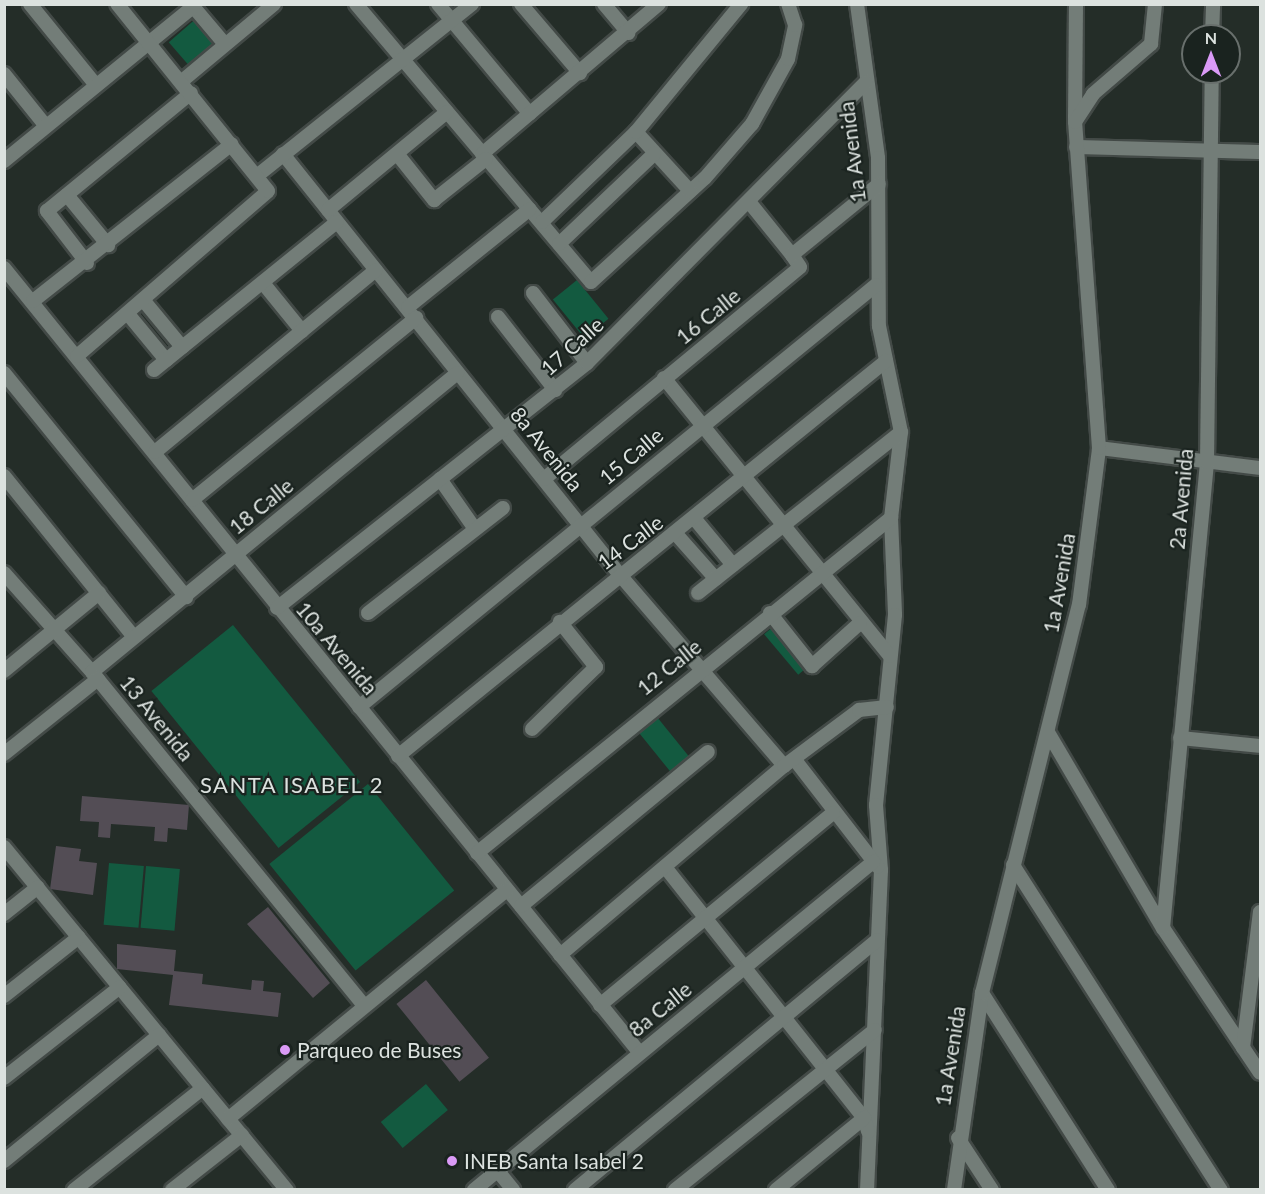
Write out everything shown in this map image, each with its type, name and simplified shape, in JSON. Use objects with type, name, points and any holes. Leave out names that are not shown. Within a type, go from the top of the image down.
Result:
[{"type":"street","points":[[30,4],[95,84]]},
{"type":"street","points":[[77,356],[264,197],[267,189],[182,81],[148,44],[117,4]]},
{"type":"street","points":[[356,4],[484,157],[594,282],[728,154],[780,78],[795,25],[788,4]]},
{"type":"street","points":[[438,4],[530,114]]},
{"type":"street","points":[[258,175],[472,4]]},
{"type":"street","points":[[521,4],[580,73]]},
{"type":"street","points":[[604,4],[628,33]]},
{"type":"street","points":[[398,155],[434,200],[659,4]]},
{"type":"street","points":[[542,222],[636,132],[741,4]]},
{"type":"street","name":"1a Avenida","points":[[857,4],[879,184],[876,285],[886,361],[901,432],[891,519],[895,615],[876,805],[876,1030],[867,1190]]},
{"type":"street","name":"1a Avenida","points":[[954,1190],[958,1138],[982,993],[1079,606],[1099,448],[1076,147],[1076,4]]},
{"type":"street","points":[[1075,122],[1093,94],[1151,44],[1155,4]]},
{"type":"street","points":[[1212,4],[1212,24]]},
{"type":"street","points":[[182,81],[274,5]]},
{"type":"street","points":[[4,161],[192,6],[224,44]]},
{"type":"street","points":[[4,74],[45,125]]},
{"type":"street","name":"17 Calle","points":[[277,608],[587,363],[750,202],[865,83]]},
{"type":"street","name":"2a Avenida","points":[[1163,928],[1206,462],[1212,84]]},
{"type":"street","points":[[87,262],[47,212],[191,93]]},
{"type":"street","points":[[328,210],[398,155],[447,112]]},
{"type":"street","points":[[636,132],[690,191]]},
{"type":"street","points":[[33,301],[87,262],[232,144]]},
{"type":"street","points":[[1076,147],[1260,152]]},
{"type":"street","name":"8a Avenida","points":[[283,154],[620,575],[789,763],[877,866]]},
{"type":"street","points":[[559,244],[654,154]]},
{"type":"street","points":[[750,202],[792,255],[879,184]]},
{"type":"street","points":[[67,195],[108,245]]},
{"type":"street","points":[[192,500],[412,313],[530,209]]},
{"type":"street","points":[[154,370],[337,222]]},
{"type":"street","name":"16 Calle","points":[[544,479],[800,267],[792,255]]},
{"type":"street","name":"10a Avenida","points":[[4,267],[155,452],[277,608],[640,1053]]},
{"type":"street","points":[[155,452],[376,270]]},
{"type":"street","points":[[263,283],[302,331]]},
{"type":"street","name":"15 Calle","points":[[359,707],[699,426],[876,285]]},
{"type":"street","points":[[532,293],[587,363]]},
{"type":"street","points":[[144,301],[182,347]]},
{"type":"street","points":[[128,314],[166,360]]},
{"type":"street","points":[[498,317],[555,390]]},
{"type":"street","name":"14 Calle","points":[[398,756],[560,622],[676,534],[886,361]]},
{"type":"street","points":[[4,373],[186,597]]},
{"type":"street","name":"18 Calle","points":[[4,754],[95,675],[134,637],[186,597],[457,373]]},
{"type":"street","points":[[664,378],[699,426],[860,623],[890,656]]},
{"type":"street","points":[[698,593],[901,432]]},
{"type":"street","points":[[1099,448],[1260,468]]},
{"type":"street","points":[[4,476],[134,637]]},
{"type":"street","points":[[440,479],[475,529]]},
{"type":"street","points":[[368,613],[503,508]]},
{"type":"street","points":[[694,518],[733,566]]},
{"type":"street","name":"12 Calle","points":[[477,853],[702,666],[891,519]]},
{"type":"street","points":[[676,534],[716,579]]},
{"type":"street","name":"13 Avenida","points":[[4,573],[10,590],[53,630],[95,675],[363,1004]]},
{"type":"street","points":[[4,671],[99,593]]},
{"type":"street","points":[[770,613],[812,666],[860,623]]},
{"type":"street","points":[[532,729],[596,667],[560,622]]},
{"type":"street","points":[[560,955],[789,763],[859,710],[887,707]]},
{"type":"street","points":[[1048,734],[1163,928],[1260,1073]]},
{"type":"street","points":[[1180,738],[1260,746]]},
{"type":"street","points":[[520,906],[708,752]]},
{"type":"street","points":[[600,1005],[707,921],[833,813]]},
{"type":"street","points":[[4,847],[242,1135],[281,1187]]},
{"type":"street","points":[[1013,865],[1221,1190]]},
{"type":"street","name":"8a Calle","points":[[474,1190],[744,968],[877,866]]},
{"type":"street","points":[[665,867],[864,1118],[869,1135]]},
{"type":"street","points":[[4,914],[38,887]]},
{"type":"street","points":[[228,1119],[363,1004],[507,890]]},
{"type":"street","points":[[1243,1048],[1260,912]]},
{"type":"street","points":[[4,996],[79,937]]},
{"type":"street","points":[[575,1190],[877,940]]},
{"type":"street","points":[[4,1078],[120,987]]},
{"type":"street","points":[[982,993],[1108,1190]]},
{"type":"street","points":[[675,1190],[876,1030]]},
{"type":"street","points":[[4,1161],[159,1035]]},
{"type":"street","points":[[74,1190],[203,1088]]},
{"type":"street","points":[[776,1190],[864,1118]]},
{"type":"street","points":[[172,1190],[242,1135]]},
{"type":"street","points":[[958,1138],[992,1190]]},
{"type":"street","points":[[497,1170],[513,1190]]},
{"type":"green space","points":[[199,16],[219,39],[188,65],[169,42]]},
{"type":"green space","points":[[577,280],[608,319],[584,338],[553,300]]},
{"type":"green space","points":[[781,620],[815,661],[798,675],[764,634]]},
{"type":"green space","points":[[233,625],[360,782],[279,848],[151,691]]},
{"type":"green space","points":[[657,717],[691,759],[672,774],[638,732]]},
{"type":"green space","points":[[368,784],[454,890],[356,970],[269,864]]},
{"type":"green space","points":[[109,863],[144,866],[138,928],[104,925]]},
{"type":"green space","points":[[146,866],[180,869],[174,931],[141,928]]},
{"type":"green space","points":[[426,1084],[448,1110],[403,1148],[381,1122]]},
{"type":"building","points":[[82,796],[189,805],[187,830],[168,828],[167,842],[154,841],[155,827],[111,824],[110,838],[98,837],[99,822],[80,821]]},
{"type":"building","points":[[56,846],[81,849],[79,861],[97,863],[93,895],[50,889]]},
{"type":"building","points":[[268,907],[330,983],[313,998],[247,924]]},
{"type":"building","points":[[117,944],[176,950],[174,971],[203,974],[202,984],[251,990],[252,980],[264,981],[263,991],[281,993],[278,1017],[169,1005],[173,975],[117,969]]},
{"type":"building","points":[[426,980],[489,1058],[459,1082],[396,1004]]},
{"type":"place","name":"Parqueo de Buses","points":[[285,1050]]},
{"type":"place","name":"INEB Santa Isabel 2","points":[[452,1161]]},
{"type":"district","name":"SANTA ISABEL 2","points":[[292,785]]}]
